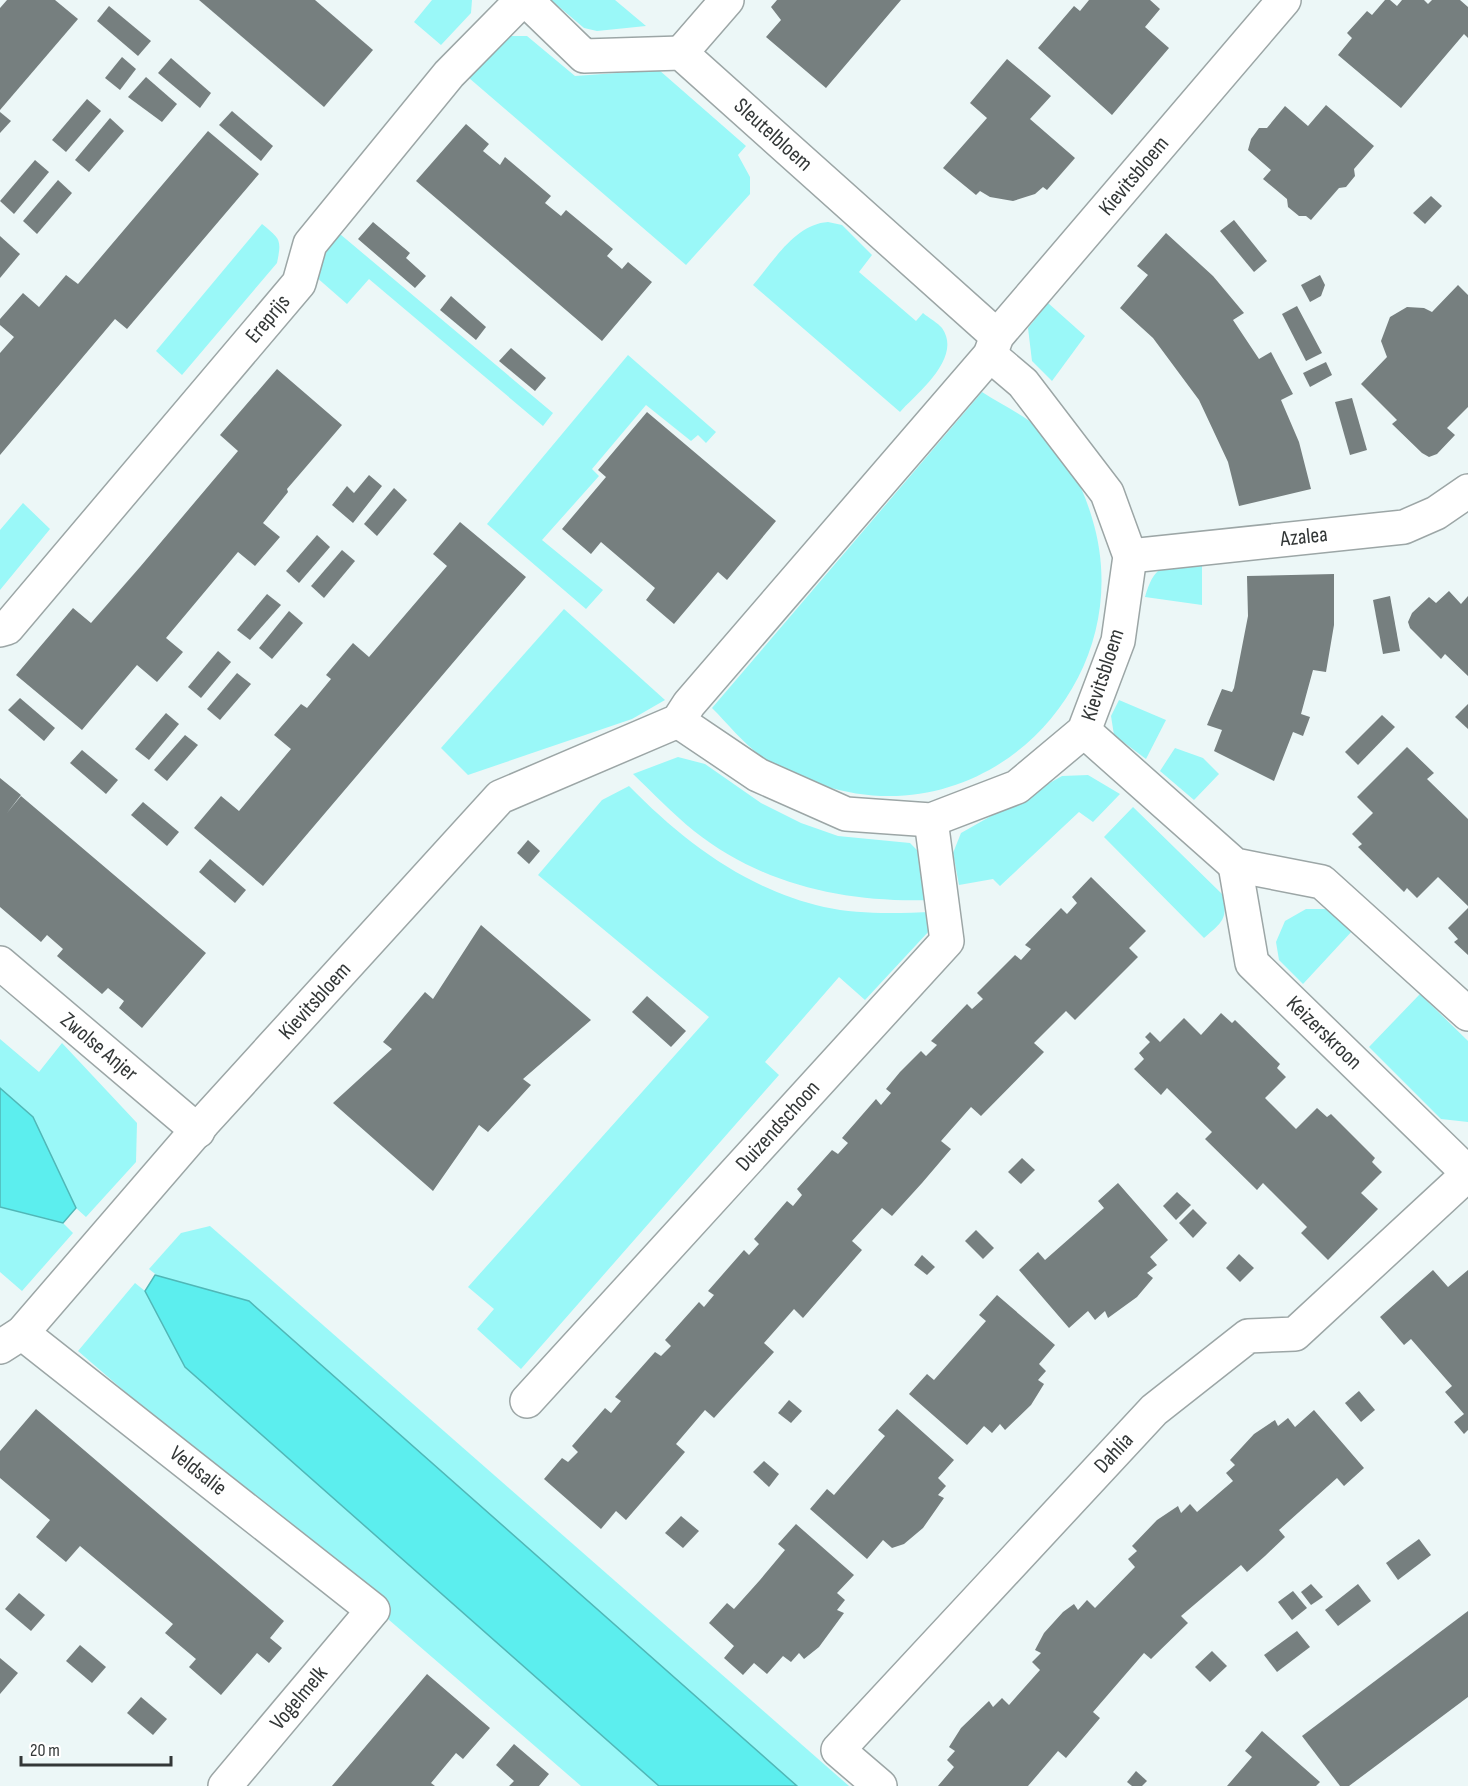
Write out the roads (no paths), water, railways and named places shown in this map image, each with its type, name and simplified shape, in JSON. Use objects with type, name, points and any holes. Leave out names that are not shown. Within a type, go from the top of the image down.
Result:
[{"type":"street","points":[[524,0],[584,56],[681,53],[726,0]]},
{"type":"street","name":"Ereprijs","points":[[0,630],[7,628],[299,283],[310,244],[449,74],[524,0]]},
{"type":"street","name":"Kievitsbloem","points":[[11,1340],[500,797],[678,721],[697,695],[1284,0]]},
{"type":"street","name":"Sleutelbloem","points":[[681,53],[994,346]]},
{"type":"street","name":"Kievitsbloem","points":[[678,721],[758,775],[846,814],[931,820],[1017,787],[1084,731],[1118,641],[1130,556],[1107,493],[994,346]]},
{"type":"street","name":"Azalea","points":[[1130,556],[1404,526],[1436,513],[1468,491]]},
{"type":"street","points":[[1084,731],[1235,865],[1322,882],[1468,1014]]},
{"type":"street","name":"Duizendschoon","points":[[527,1401],[947,941],[931,820]]},
{"type":"street","name":"Keizerskroon","points":[[1235,865],[1252,963],[1468,1173]]},
{"type":"street","name":"Zwolse Anjer","points":[[0,963],[198,1131]]},
{"type":"street","name":"Dahlia","points":[[880,1786],[838,1750],[1154,1410],[1248,1336],[1294,1334],[1468,1173]]},
{"type":"street","name":"Veldsalie","points":[[11,1340],[373,1610]]},
{"type":"street","name":"Vogelmelk","points":[[225,1786],[373,1610]]}]
